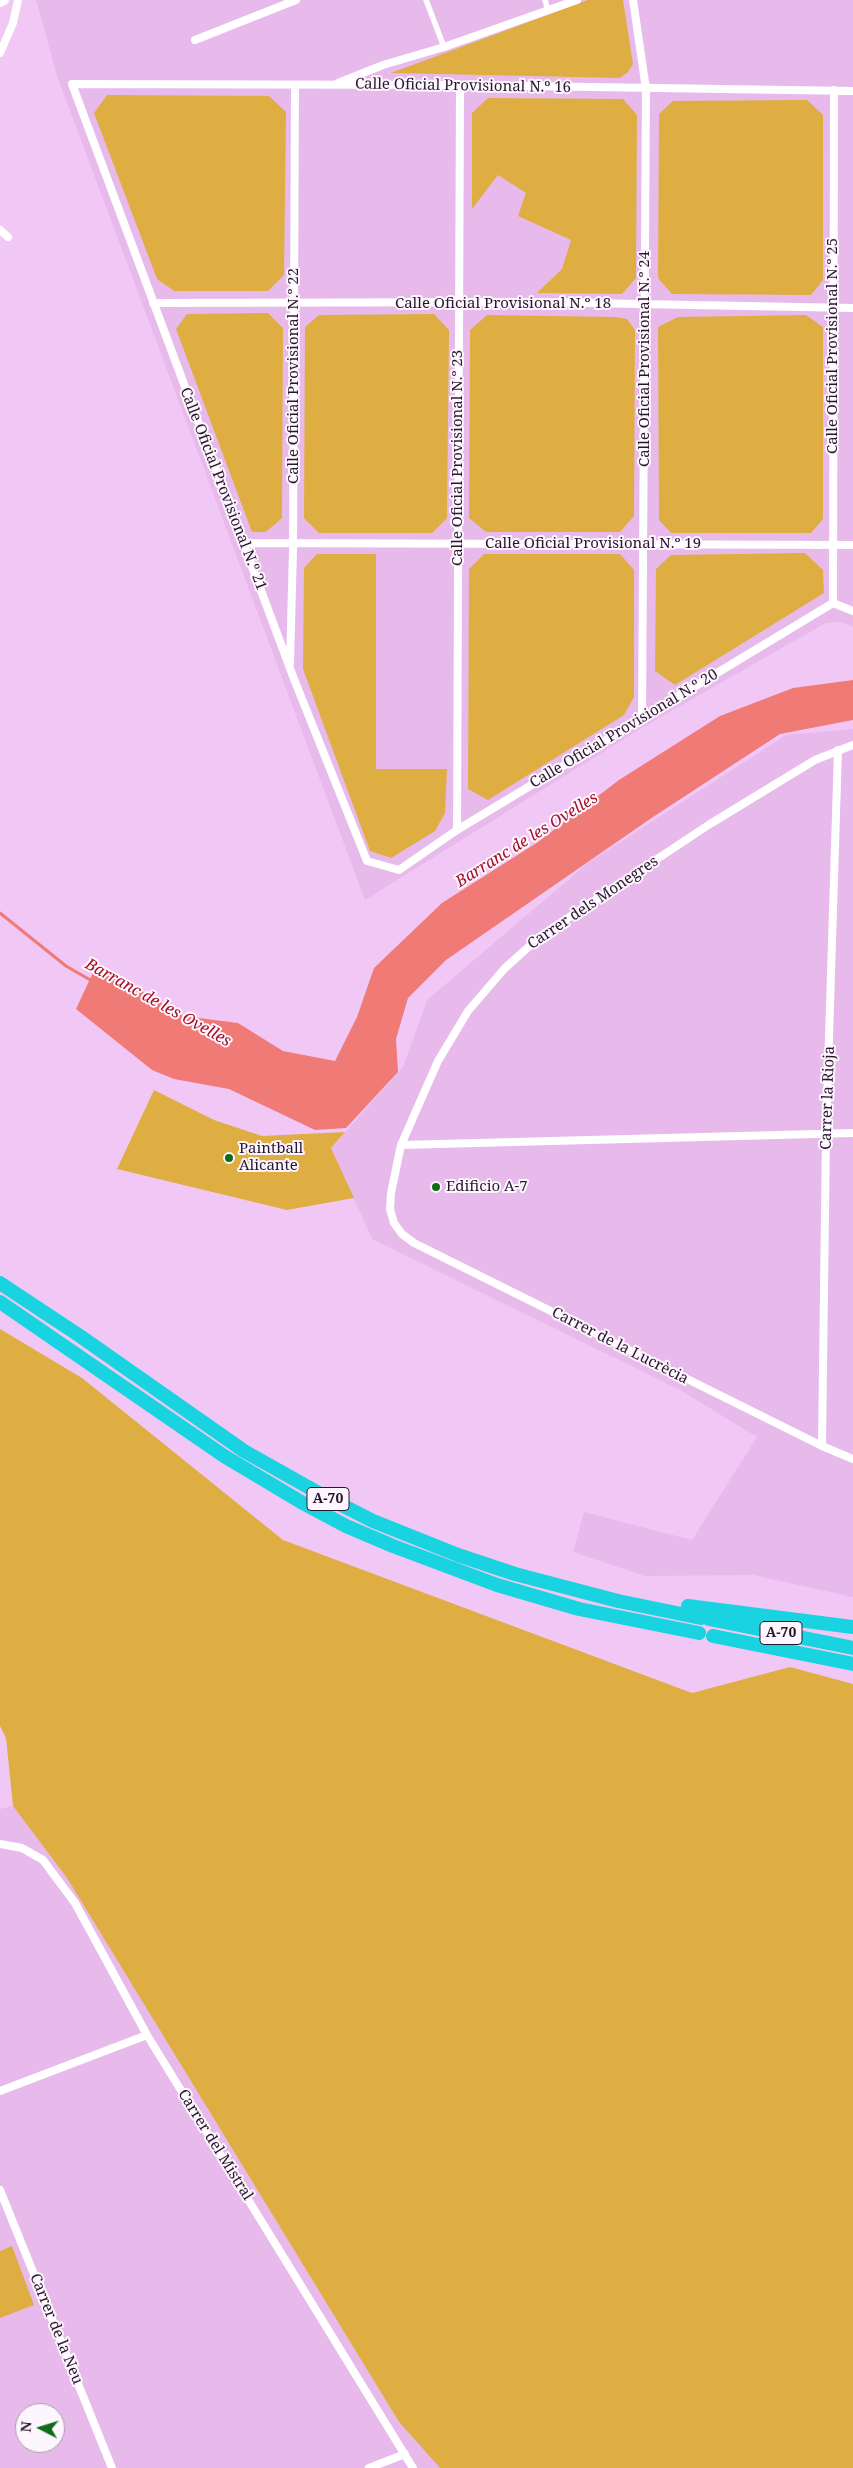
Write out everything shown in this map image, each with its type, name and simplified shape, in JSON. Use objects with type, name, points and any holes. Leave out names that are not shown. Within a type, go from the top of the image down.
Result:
[{"type":"highway","name":"A-70","points":[[0,1283],[260,1460],[373,1521],[458,1555],[566,1589],[853,1648]]},
{"type":"highway","name":"A-70","points":[[0,1302],[224,1456],[301,1502],[346,1526],[505,1588],[578,1609],[853,1664]]},
{"type":"highway","points":[[458,1555],[619,1593],[690,1607],[853,1627]]},
{"type":"street","points":[[0,2],[4,0]]},
{"type":"street","points":[[0,53],[13,23],[18,0]]},
{"type":"street","points":[[195,40],[296,0]]},
{"type":"street","points":[[426,0],[444,47]]},
{"type":"street","points":[[545,0],[548,10]]},
{"type":"street","points":[[334,85],[383,65],[444,47],[577,0]]},
{"type":"street","name":"Calle Oficial Provisional N.º 24","points":[[633,0],[646,88],[642,719]]},
{"type":"street","name":"Calle Oficial Provisional N.º 16","points":[[72,84],[460,85],[853,91]]},
{"type":"street","name":"Calle Oficial Provisional N.º 21","points":[[72,84],[290,668],[367,861],[399,870]]},
{"type":"street","name":"Calle Oficial Provisional N.º 22","points":[[290,668],[293,543],[295,85]]},
{"type":"street","name":"Calle Oficial Provisional N.º 23","points":[[457,830],[460,85]]},
{"type":"street","name":"Calle Oficial Provisional N.º 25","points":[[833,603],[834,90]]},
{"type":"street","points":[[0,230],[8,237]]},
{"type":"street","name":"Calle Oficial Provisional N.º 18","points":[[154,303],[459,302],[853,308]]},
{"type":"street","name":"Calle Oficial Provisional N.º 19","points":[[244,543],[853,545]]},
{"type":"street","points":[[833,603],[853,611]]},
{"type":"street","name":"Calle Oficial Provisional N.º 20","points":[[399,870],[457,830],[833,603]]},
{"type":"street","name":"Carrer dels Monegres","points":[[394,1223],[390,1209],[391,1193],[401,1145],[438,1061],[453,1035],[486,990],[522,951],[542,935],[710,824],[815,760],[853,745]]},
{"type":"street","name":"Carrer la Rioja","points":[[822,1446],[826,1134],[838,750]]},
{"type":"street","points":[[401,1145],[853,1133]]},
{"type":"street","name":"Carrer de la Lucrècia","points":[[394,1223],[402,1234],[414,1243],[822,1446],[853,1459]]},
{"type":"street","name":"Carrer del Mistral","points":[[0,1844],[22,1848],[44,1860],[75,1903],[147,2035],[413,2468]]},
{"type":"street","points":[[0,2091],[147,2035]]},
{"type":"street","name":"Carrer de la Neu","points":[[0,2190],[112,2468]]},
{"type":"street","points":[[369,2468],[405,2454]]},
{"type":"shaded area","points":[[36,0],[853,0],[853,627],[841,622],[826,623],[645,726],[365,900],[57,76]]},
{"type":"shaded area","points":[[588,0],[623,0],[633,64],[628,72],[620,78],[391,73]]},
{"type":"shaded area","points":[[107,95],[269,96],[286,112],[284,275],[268,291],[174,291],[157,279],[94,113]]},
{"type":"shaded area","points":[[488,98],[623,99],[637,115],[636,278],[622,294],[537,293],[562,269],[571,240],[518,216],[526,193],[498,175],[472,209],[472,113]]},
{"type":"shaded area","points":[[807,100],[823,115],[823,280],[811,295],[672,294],[658,278],[659,114],[673,101]]},
{"type":"shaded area","points":[[268,313],[283,328],[282,518],[266,532],[252,532],[176,329],[187,314]]},
{"type":"shaded area","points":[[434,314],[449,330],[447,518],[432,533],[319,533],[304,518],[305,327],[319,315]]},
{"type":"shaded area","points":[[487,315],[615,317],[627,319],[635,330],[634,516],[620,532],[486,532],[469,518],[470,330]]},
{"type":"shaded area","points":[[806,315],[823,327],[823,519],[811,533],[671,533],[659,520],[658,327],[678,317]]},
{"type":"shaded area","points":[[805,553],[823,570],[824,593],[675,685],[655,671],[656,569],[671,555]]},
{"type":"shaded area","points":[[317,554],[376,554],[376,769],[447,769],[445,813],[435,831],[391,858],[370,851],[303,669],[304,568]]},
{"type":"shaded area","points":[[484,554],[620,554],[634,570],[634,697],[624,715],[488,800],[468,789],[469,569]]},
{"type":"shaded area","points":[[853,729],[853,1597],[753,1575],[645,1576],[573,1552],[584,1512],[692,1540],[757,1437],[680,1390],[372,1239],[331,1148],[403,1067],[427,1000],[588,863],[786,735]]},
{"type":"shaded area","name":"Paintball Alicante","points":[[154,1090],[214,1120],[262,1136],[345,1132],[331,1148],[354,1198],[287,1210],[117,1169]]},
{"type":"shaded area","points":[[0,1329],[82,1378],[283,1540],[692,1693],[790,1667],[853,1684],[853,2468],[440,2468],[399,2422],[67,1878],[13,1806],[6,1738],[0,1726]]},
{"type":"shaded area","points":[[13,1806],[67,1878],[399,2422],[440,2468],[0,2468],[0,1809]]},
{"type":"shaded area","points":[[12,2246],[34,2305],[0,2318],[0,2251]]},
{"type":"water","points":[[853,680],[853,720],[780,734],[653,817],[446,960],[408,998],[396,1039],[398,1072],[346,1128],[315,1130],[229,1089],[174,1079],[152,1070],[76,1009],[97,964],[183,1016],[238,1023],[283,1051],[335,1061],[357,1017],[374,968],[442,903],[538,842],[619,780],[720,716],[793,688]]},
{"type":"waterway","name":"Barranc de les Ovelles","points":[[0,913],[66,966],[92,981]]},
{"type":"place","name":"Paintball Alicante","points":[[229,1158]]},
{"type":"place","name":"Edificio A-7","points":[[436,1187]]}]
